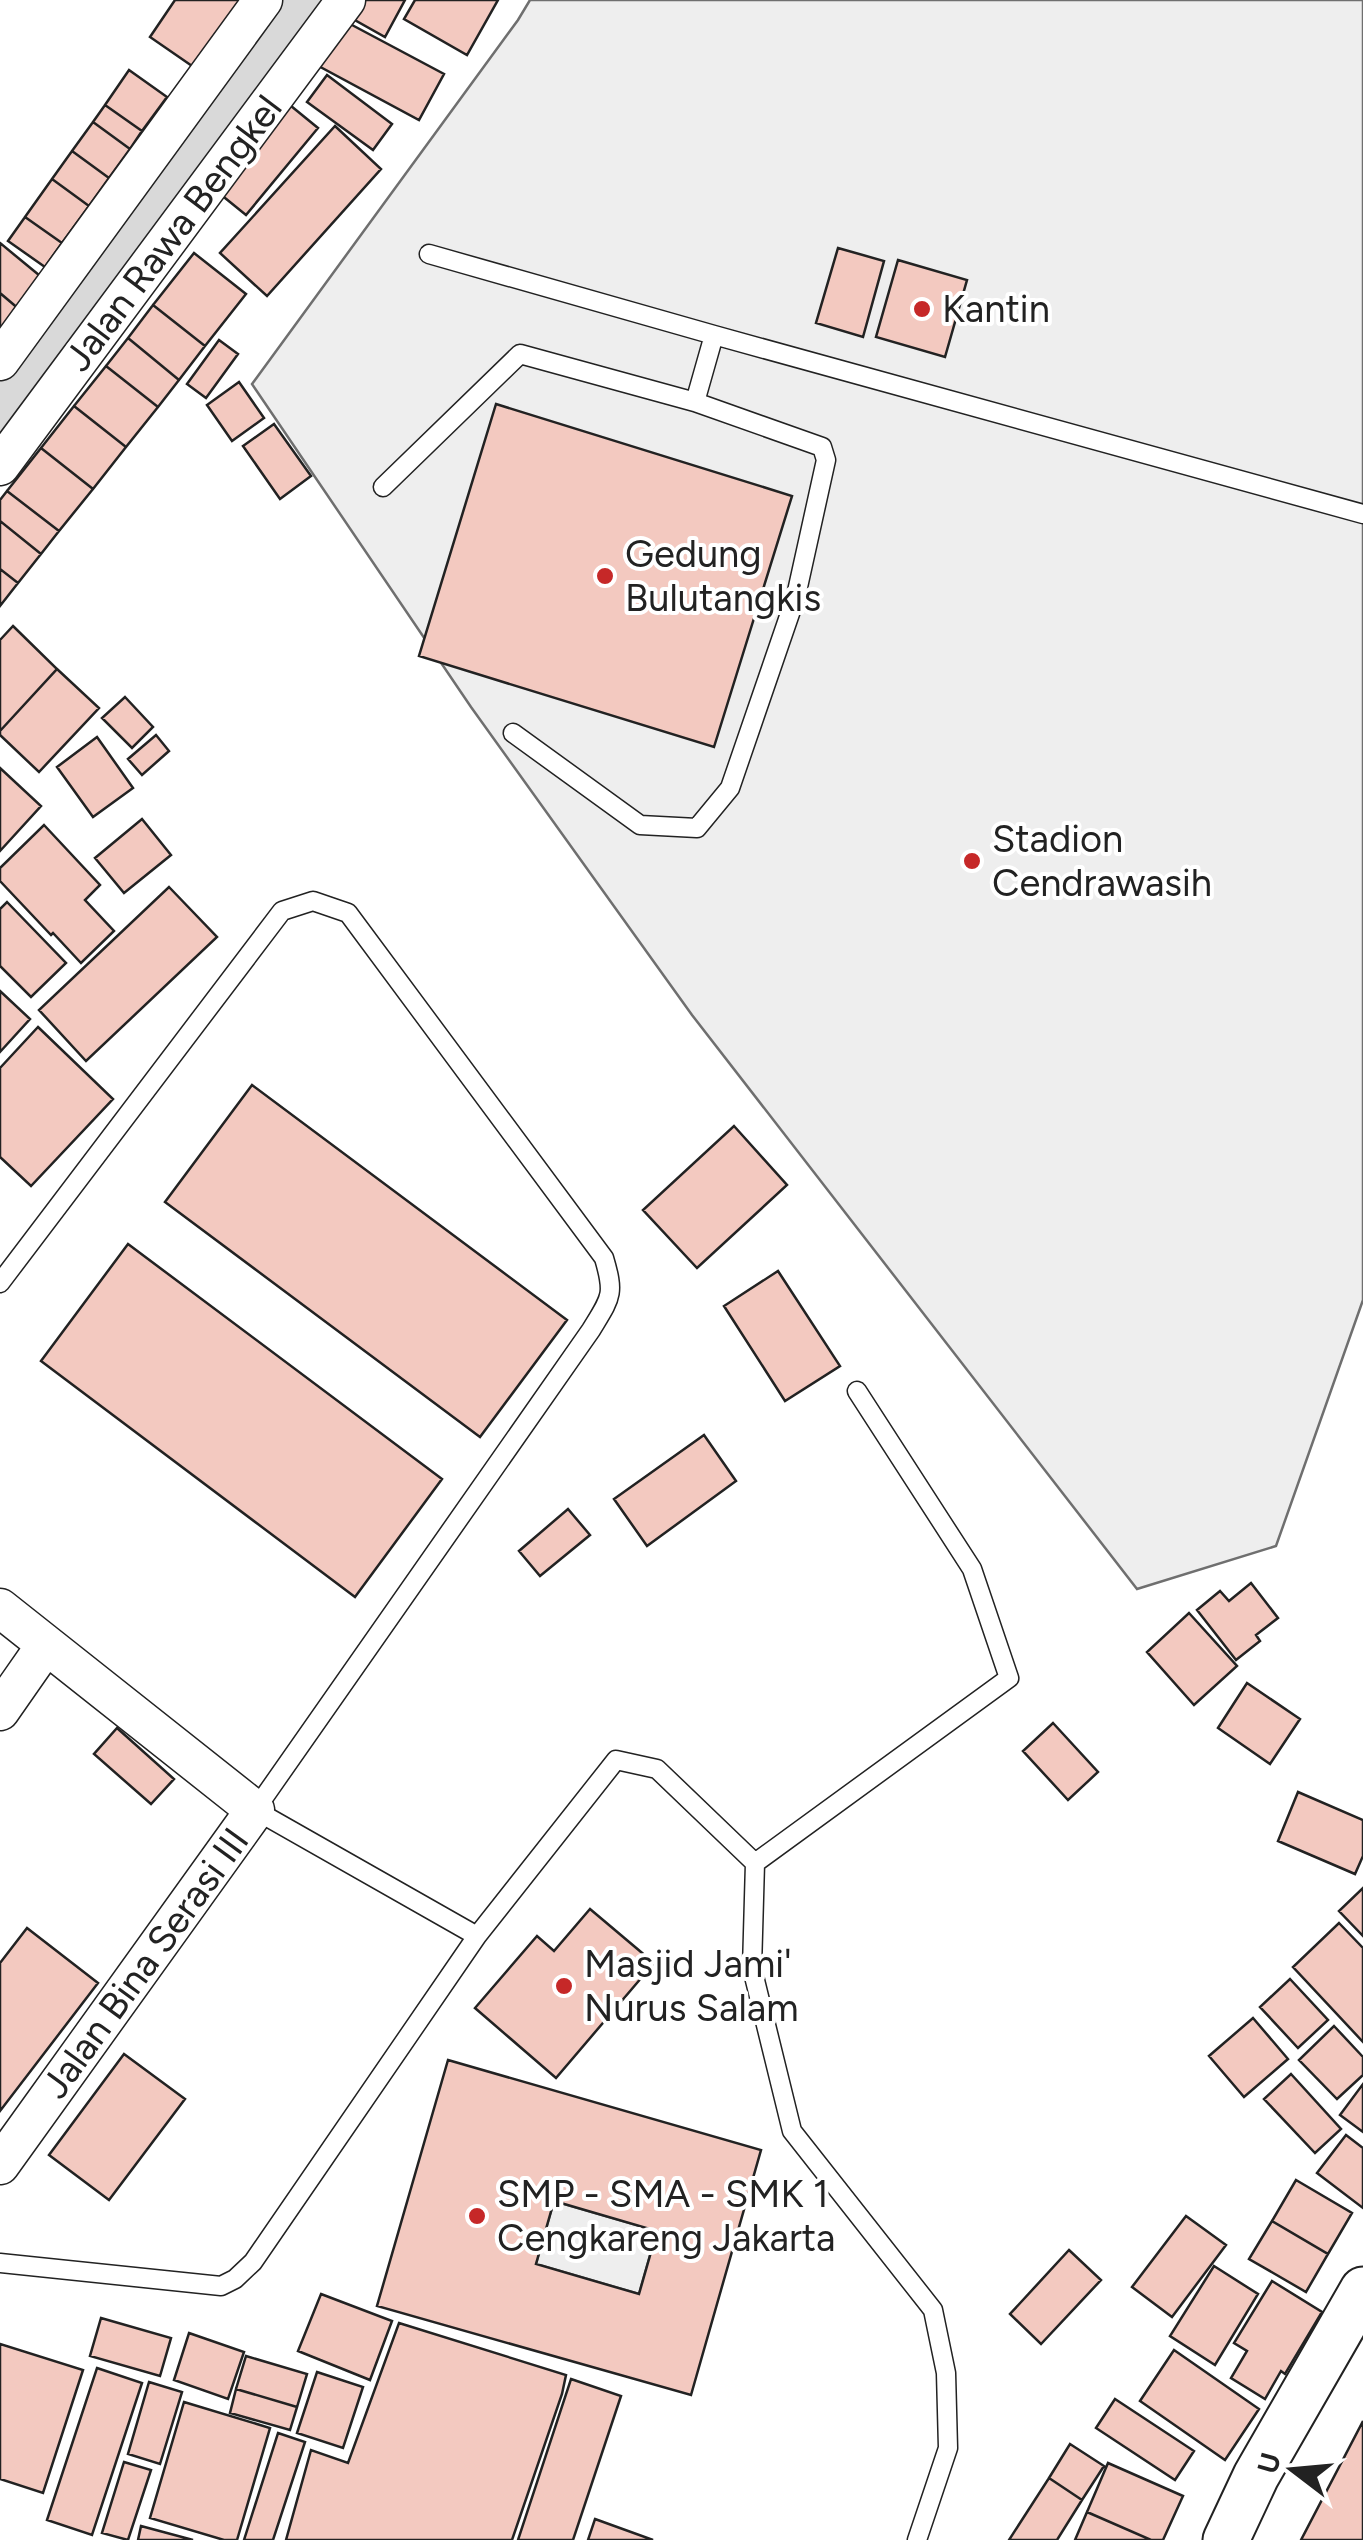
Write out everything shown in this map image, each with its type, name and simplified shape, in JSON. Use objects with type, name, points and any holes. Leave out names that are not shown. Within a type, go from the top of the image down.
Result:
[{"type":"street","name":"Jalan Rawa Bengkel","points":[[0,361],[263,0]]},
{"type":"street","name":"Jalan Rawa Bengkel","points":[[0,466],[346,0]]},
{"type":"street","points":[[0,1608],[255,1810]]},
{"type":"street","points":[[0,1711],[46,1645]]},
{"type":"street","name":"Jalan Bina Serasi III","points":[[0,2165],[255,1810]]},
{"type":"street","points":[[1226,2540],[1256,2476],[1363,2290]]},
{"type":"lane","points":[[428,254],[1363,514]]},
{"type":"lane","points":[[695,402],[714,335]]},
{"type":"lane","points":[[383,488],[520,354],[695,402],[822,447],[826,460],[796,596],[730,788],[697,828],[640,825],[513,733]]},
{"type":"lane","points":[[0,1283],[282,911],[313,901],[348,913],[604,1258],[612,1285],[592,1330],[255,1810],[477,1936]]},
{"type":"lane","points":[[755,1863],[1009,1678],[972,1569],[857,1391]]},
{"type":"lane","points":[[0,2263],[221,2286],[235,2279],[253,2262],[477,1936],[616,1760],[656,1769],[755,1863],[752,1968],[792,2131],[932,2310],[946,2373],[948,2448],[916,2540]]},
{"type":"shaded area","name":"Stadion Cendrawasih","points":[[530,0],[1363,0],[1363,1300],[1276,1546],[1137,1589],[692,1015],[471,707],[252,384]]},
{"type":"shaded area","points":[[554,2201],[657,2231],[639,2294],[536,2264]]},
{"type":"building","points":[[175,0],[241,0],[195,68],[150,37]]},
{"type":"building","points":[[364,0],[405,0],[385,37],[353,19]]},
{"type":"building","points":[[415,0],[498,0],[467,55],[404,19]]},
{"type":"building","points":[[337,17],[444,74],[419,120],[313,63]]},
{"type":"building","points":[[129,70],[167,97],[142,131],[105,105]]},
{"type":"building","points":[[327,75],[392,124],[373,150],[307,102]]},
{"type":"building","points":[[280,97],[318,128],[246,215],[209,185]]},
{"type":"building","points":[[105,105],[142,131],[130,149],[93,122]]},
{"type":"building","points":[[93,122],[130,149],[109,178],[72,151]]},
{"type":"building","points":[[335,126],[381,169],[267,296],[220,253]]},
{"type":"building","points":[[72,151],[109,178],[89,206],[52,179]]},
{"type":"building","points":[[52,179],[89,206],[62,243],[25,217]]},
{"type":"building","points":[[25,217],[62,243],[45,267],[8,241]]},
{"type":"building","points":[[0,243],[45,280],[20,310],[0,293]]},
{"type":"building","points":[[838,248],[884,261],[863,337],[816,323]]},
{"type":"building","points":[[194,253],[246,294],[205,346],[153,305]]},
{"type":"building","name":"Kantin","points":[[898,260],[967,280],[945,357],[876,337]]},
{"type":"building","points":[[0,293],[20,310],[0,335]]},
{"type":"building","points":[[153,305],[205,346],[179,380],[128,338]]},
{"type":"building","points":[[128,338],[179,380],[158,407],[106,366]]},
{"type":"building","points":[[219,340],[238,354],[206,398],[187,384]]},
{"type":"building","points":[[106,366],[158,407],[126,447],[74,406]]},
{"type":"building","points":[[239,382],[264,418],[232,441],[207,405]]},
{"type":"building","name":"Gedung Bulutangkis","points":[[496,404],[792,496],[714,747],[419,656]]},
{"type":"building","points":[[74,406],[126,447],[93,489],[41,448]]},
{"type":"building","points":[[274,424],[311,476],[280,499],[243,446]]},
{"type":"building","points":[[41,448],[93,489],[59,531],[7,491]]},
{"type":"building","points":[[7,491],[59,531],[41,554],[0,521],[0,500]]},
{"type":"building","points":[[0,521],[41,554],[18,583],[0,569]]},
{"type":"building","points":[[0,569],[18,583],[0,606]]},
{"type":"building","points":[[13,626],[57,669],[0,731],[0,640]]},
{"type":"building","points":[[57,669],[99,708],[39,772],[0,731]]},
{"type":"building","points":[[125,697],[153,727],[132,748],[102,718]]},
{"type":"building","points":[[156,735],[169,751],[142,775],[128,759]]},
{"type":"building","points":[[97,737],[133,788],[93,817],[57,767]]},
{"type":"building","points":[[0,768],[41,806],[0,851]]},
{"type":"building","points":[[142,819],[171,855],[124,893],[95,858]]},
{"type":"building","points":[[44,825],[100,885],[85,900],[114,931],[81,963],[0,881],[0,868]]},
{"type":"building","points":[[169,887],[217,937],[86,1061],[39,1010]]},
{"type":"building","points":[[7,902],[66,963],[31,997],[0,966],[0,909]]},
{"type":"building","points":[[0,991],[30,1019],[0,1052]]},
{"type":"building","points":[[38,1027],[113,1099],[31,1186],[0,1157],[0,1068]]},
{"type":"building","points":[[252,1085],[567,1320],[480,1437],[165,1202]]},
{"type":"building","points":[[734,1126],[787,1185],[697,1268],[643,1210]]},
{"type":"building","points":[[128,1244],[442,1479],[355,1597],[41,1361]]},
{"type":"building","points":[[778,1271],[840,1366],[785,1401],[724,1306]]},
{"type":"building","points":[[704,1435],[736,1481],[647,1546],[614,1499]]},
{"type":"building","points":[[568,1509],[590,1535],[540,1576],[519,1551]]},
{"type":"building","points":[[1251,1583],[1278,1618],[1256,1635],[1260,1641],[1236,1660],[1197,1610],[1220,1591],[1229,1601]]},
{"type":"building","points":[[1189,1613],[1237,1666],[1194,1705],[1147,1652]]},
{"type":"building","points":[[1247,1683],[1300,1719],[1270,1764],[1218,1728]]},
{"type":"building","points":[[1053,1723],[1098,1772],[1068,1800],[1023,1751]]},
{"type":"building","points":[[117,1728],[174,1779],[151,1804],[94,1754]]},
{"type":"building","points":[[1298,1792],[1363,1820],[1363,1856],[1355,1874],[1278,1841]]},
{"type":"building","points":[[1363,1888],[1363,1936],[1339,1911]]},
{"type":"building","name":"Masjid Jami' Nurus Salam","points":[[590,1909],[654,1963],[556,2078],[475,2008],[537,1936],[554,1951]]},
{"type":"building","points":[[1339,1923],[1363,1948],[1363,2042],[1293,1967]]},
{"type":"building","points":[[27,1928],[98,1983],[0,2111],[0,1963]]},
{"type":"building","points":[[1290,1979],[1328,2020],[1298,2048],[1260,2007]]},
{"type":"building","points":[[1253,2018],[1288,2059],[1244,2097],[1209,2056]]},
{"type":"building","points":[[1334,2026],[1363,2057],[1363,2075],[1337,2099],[1299,2060]]},
{"type":"building","points":[[124,2054],[185,2099],[109,2200],[49,2155]]},
{"type":"building","name":"SMP - SMA - SMK 1 Cengkareng Jakarta","points":[[448,2060],[761,2150],[691,2395],[377,2306]],"holes":[[[554,2201],[657,2231],[639,2294],[536,2264]]]},
{"type":"building","points":[[1291,2074],[1341,2129],[1315,2153],[1264,2099]]},
{"type":"building","points":[[1363,2084],[1363,2132],[1340,2115]]},
{"type":"building","points":[[1346,2135],[1363,2148],[1363,2208],[1317,2173]]},
{"type":"building","points":[[1296,2180],[1352,2213],[1328,2254],[1272,2221]]},
{"type":"building","points":[[1186,2216],[1226,2245],[1172,2317],[1132,2287]]},
{"type":"building","points":[[1272,2221],[1328,2254],[1306,2292],[1249,2259]]},
{"type":"building","points":[[1069,2250],[1101,2280],[1041,2344],[1010,2314]]},
{"type":"building","points":[[1214,2266],[1258,2294],[1215,2365],[1170,2336]]},
{"type":"building","points":[[1272,2281],[1322,2312],[1285,2374],[1281,2371],[1265,2399],[1231,2378],[1247,2351],[1234,2343]]},
{"type":"building","points":[[321,2294],[392,2321],[370,2380],[298,2351]]},
{"type":"building","points":[[101,2318],[171,2338],[160,2376],[90,2356]]},
{"type":"building","points":[[399,2323],[566,2375],[512,2540],[286,2540],[311,2450],[348,2463]]},
{"type":"building","points":[[189,2333],[244,2352],[228,2399],[174,2380]]},
{"type":"building","points":[[0,2344],[83,2370],[43,2493],[0,2479]]},
{"type":"building","points":[[1174,2350],[1259,2409],[1225,2460],[1140,2401]]},
{"type":"building","points":[[246,2356],[307,2374],[297,2407],[236,2389]]},
{"type":"building","points":[[97,2368],[142,2383],[92,2535],[47,2520]]},
{"type":"building","points":[[317,2372],[363,2387],[343,2448],[297,2433]]},
{"type":"building","points":[[571,2379],[621,2396],[573,2540],[518,2540]]},
{"type":"building","points":[[149,2382],[182,2392],[160,2464],[128,2454]]},
{"type":"building","points":[[236,2389],[297,2407],[290,2430],[230,2413]]},
{"type":"building","points":[[1115,2399],[1194,2451],[1175,2480],[1096,2428]]},
{"type":"building","points":[[184,2402],[270,2428],[237,2540],[224,2540],[150,2518]]},
{"type":"building","points":[[1363,2421],[1363,2540],[1301,2540]]},
{"type":"building","points":[[278,2433],[305,2442],[273,2540],[244,2540]]},
{"type":"building","points":[[1070,2444],[1104,2466],[1082,2500],[1049,2478]]},
{"type":"building","points":[[124,2462],[151,2470],[128,2540],[102,2533]]},
{"type":"building","points":[[1108,2463],[1183,2496],[1163,2540],[1151,2540],[1087,2512]]},
{"type":"building","points":[[1049,2478],[1082,2500],[1057,2540],[1009,2540]]},
{"type":"building","points":[[1087,2512],[1151,2540],[1075,2540]]},
{"type":"building","points":[[595,2519],[653,2540],[588,2540]]},
{"type":"building","points":[[141,2526],[193,2540],[138,2540]]},
{"type":"waterway","points":[[0,411],[299,0]]},
{"type":"place","name":"Kantin","points":[[922,309]]},
{"type":"place","name":"Gedung Bulutangkis","points":[[605,576]]},
{"type":"place","name":"Stadion Cendrawasih","points":[[972,861]]},
{"type":"place","name":"Masjid Jami' Nurus Salam","points":[[564,1986]]},
{"type":"place","name":"SMP - SMA - SMK 1 Cengkareng Jakarta","points":[[477,2216]]}]
